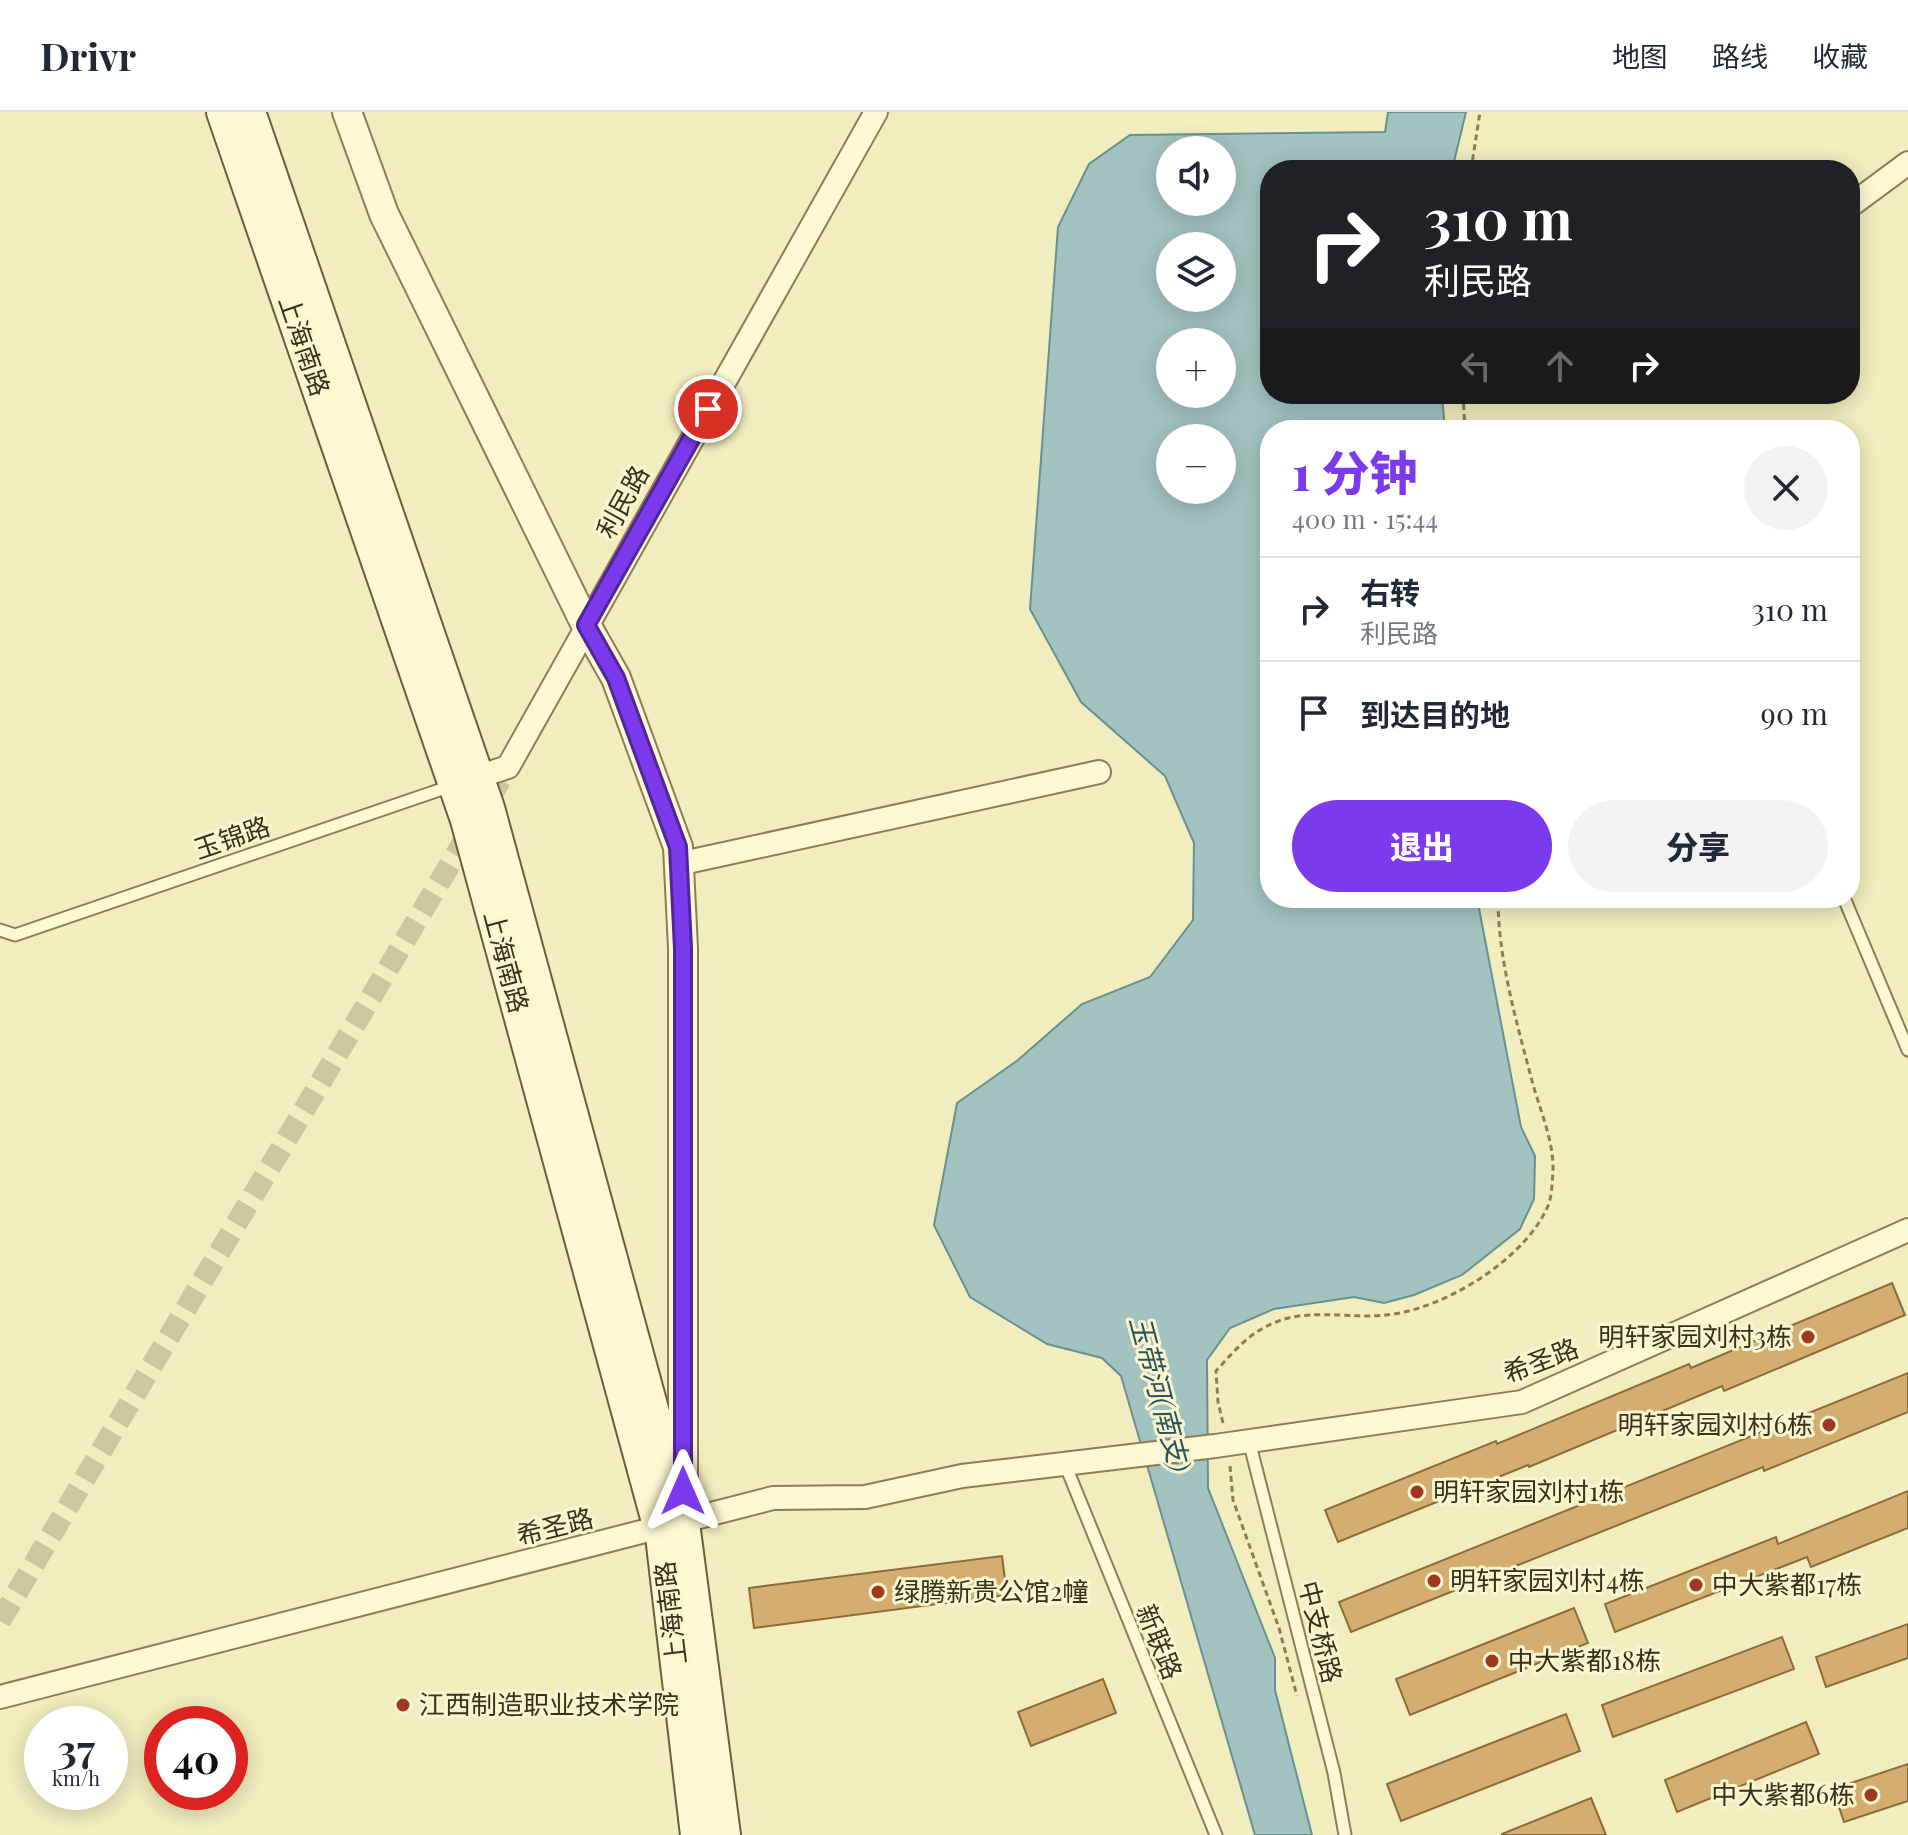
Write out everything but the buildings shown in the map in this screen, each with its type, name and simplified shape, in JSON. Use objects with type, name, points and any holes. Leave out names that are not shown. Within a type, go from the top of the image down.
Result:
[{"type":"main road","name":"上海南路","points":[[223,112],[466,781],[488,808],[671,1526],[724,1835]]},
{"type":"main road","name":"上海南路","points":[[249,112],[466,781]]},
{"type":"main road","name":"上海南路","points":[[671,1526],[697,1835]]},
{"type":"street","name":"上海南路","points":[[347,112],[384,214],[586,625],[616,678],[678,847],[683,948],[671,1526]]},
{"type":"street","name":"利民路","points":[[466,781],[508,767],[876,112]]},
{"type":"street","points":[[1860,199],[1908,163]]},
{"type":"street","points":[[678,864],[1099,772]]},
{"type":"street","name":"希圣路","points":[[0,1697],[773,1498],[865,1497],[962,1476],[1230,1444],[1522,1402],[1908,1230]]},
{"type":"lane","name":"玉锦路","points":[[0,930],[15,935],[466,781]]},
{"type":"lane","points":[[1848,908],[1908,1050]]},
{"type":"lane","name":"中支桥路","points":[[1230,1444],[1334,1773],[1345,1835]]},
{"type":"lane","name":"新联路","points":[[1065,1464],[1216,1835]]},
{"type":"path","points":[[1473,160],[1480,112]]},
{"type":"path","points":[[1299,1705],[1279,1628],[1233,1500],[1230,1444],[1218,1402],[1216,1371],[1250,1335],[1279,1320],[1318,1316],[1382,1316],[1408,1312],[1451,1297],[1477,1281],[1537,1227],[1549,1204],[1553,1170],[1551,1140],[1531,1078],[1509,983],[1498,927],[1498,908]]},
{"type":"water","name":"玉带河(南支)","points":[[1388,112],[1466,112],[1454,160],[1260,160],[1260,404],[1443,404],[1444,420],[1260,420],[1260,908],[1479,908],[1521,1127],[1535,1156],[1534,1199],[1520,1229],[1462,1275],[1414,1295],[1384,1303],[1354,1297],[1274,1309],[1230,1328],[1207,1360],[1208,1488],[1275,1658],[1275,1690],[1312,1835],[1255,1835],[1121,1376],[1102,1358],[1047,1344],[970,1297],[934,1225],[957,1103],[1018,1060],[1082,1004],[1150,977],[1193,920],[1194,843],[1165,776],[1081,702],[1030,609],[1058,227],[1089,164],[1130,135],[1385,132]]},
{"type":"tunnel","points":[[0,1621],[508,767]]},
{"type":"place","name":"明轩家园刘村3栋","points":[[1808,1337]]},
{"type":"place","name":"明轩家园刘村6栋","points":[[1829,1425]]},
{"type":"place","name":"明轩家园刘村1栋","points":[[1417,1492]]},
{"type":"place","name":"明轩家园刘村4栋","points":[[1434,1581]]},
{"type":"place","name":"中大紫都17栋","points":[[1696,1585]]},
{"type":"place","name":"绿腾新贵公馆2幢","points":[[878,1592]]},
{"type":"place","name":"中大紫都18栋","points":[[1492,1661]]},
{"type":"place","name":"江西制造职业技术学院","points":[[403,1705]]},
{"type":"place","name":"中大紫都6栋","points":[[1871,1795]]},
{"type":"route","points":[[683,1491],[683,948],[678,847],[616,678],[586,625],[708,409]]}]
